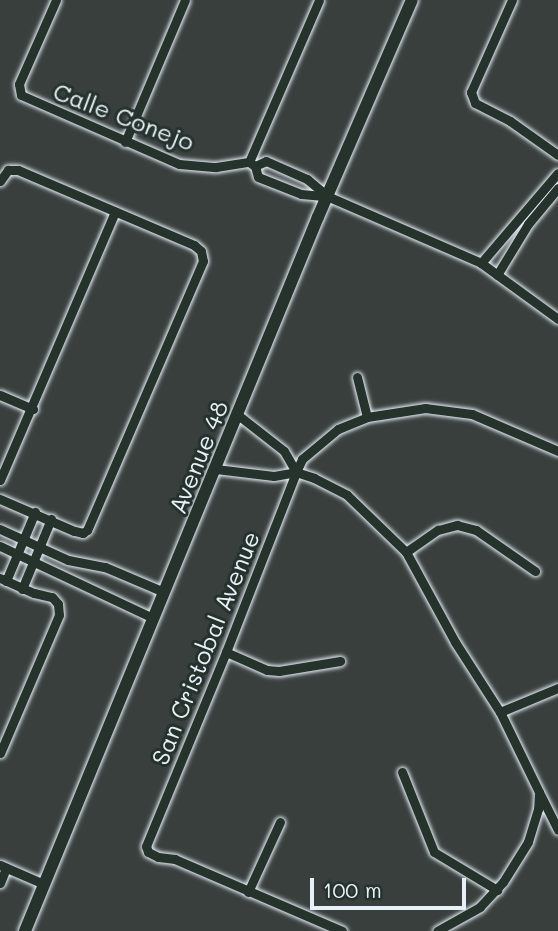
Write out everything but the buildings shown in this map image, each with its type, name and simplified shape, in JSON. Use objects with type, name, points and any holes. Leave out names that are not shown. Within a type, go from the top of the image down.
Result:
[{"type":"main road","name":"Avenue 48","points":[[25,931],[327,196],[412,0]]},
{"type":"street","name":"Calle Conejo","points":[[56,0],[19,84],[21,95],[179,164],[216,167],[266,161],[307,179],[327,196]]},
{"type":"street","points":[[125,142],[185,0]]},
{"type":"street","points":[[319,0],[252,164],[258,177],[301,194],[327,196],[481,263],[558,319]]},
{"type":"street","points":[[512,0],[471,92],[475,103],[510,121],[558,155]]},
{"type":"street","points":[[0,181],[8,170],[18,170],[194,244],[202,255],[202,267],[91,523],[83,533],[0,499]]},
{"type":"street","points":[[481,263],[558,173]]},
{"type":"street","points":[[497,275],[522,233],[558,188]]},
{"type":"street","points":[[0,480],[115,212]]},
{"type":"street","points":[[511,225],[522,233]]},
{"type":"street","points":[[357,377],[367,417]]},
{"type":"street","points":[[0,395],[33,408]]},
{"type":"street","name":"San Cristobal Avenue","points":[[248,892],[175,859],[148,852],[148,837],[226,652],[302,459],[338,429],[367,417],[425,408],[455,410],[501,425],[558,451]]},
{"type":"street","points":[[238,415],[285,451],[296,472]]},
{"type":"street","points":[[216,469],[274,476],[296,472],[347,495],[406,552],[456,642],[500,712],[558,830]]},
{"type":"street","points":[[0,753],[59,615],[58,604],[52,597],[22,589],[3,580],[18,554],[35,512]]},
{"type":"street","points":[[22,589],[51,519]]},
{"type":"street","points":[[406,552],[438,530],[457,525],[475,530],[535,571]]},
{"type":"street","points":[[0,529],[68,560],[105,567],[164,592]]},
{"type":"street","points":[[0,546],[153,618]]},
{"type":"street","points":[[62,575],[68,560]]},
{"type":"street","points":[[226,652],[267,670],[279,671],[340,661]]},
{"type":"street","points":[[500,712],[558,688]]},
{"type":"street","points":[[402,772],[434,852],[497,890]]},
{"type":"street","points":[[437,931],[467,916],[497,890],[528,842],[538,809],[539,792]]},
{"type":"street","points":[[280,822],[248,892],[342,931]]},
{"type":"street","points":[[0,883],[3,867],[44,884]]}]
